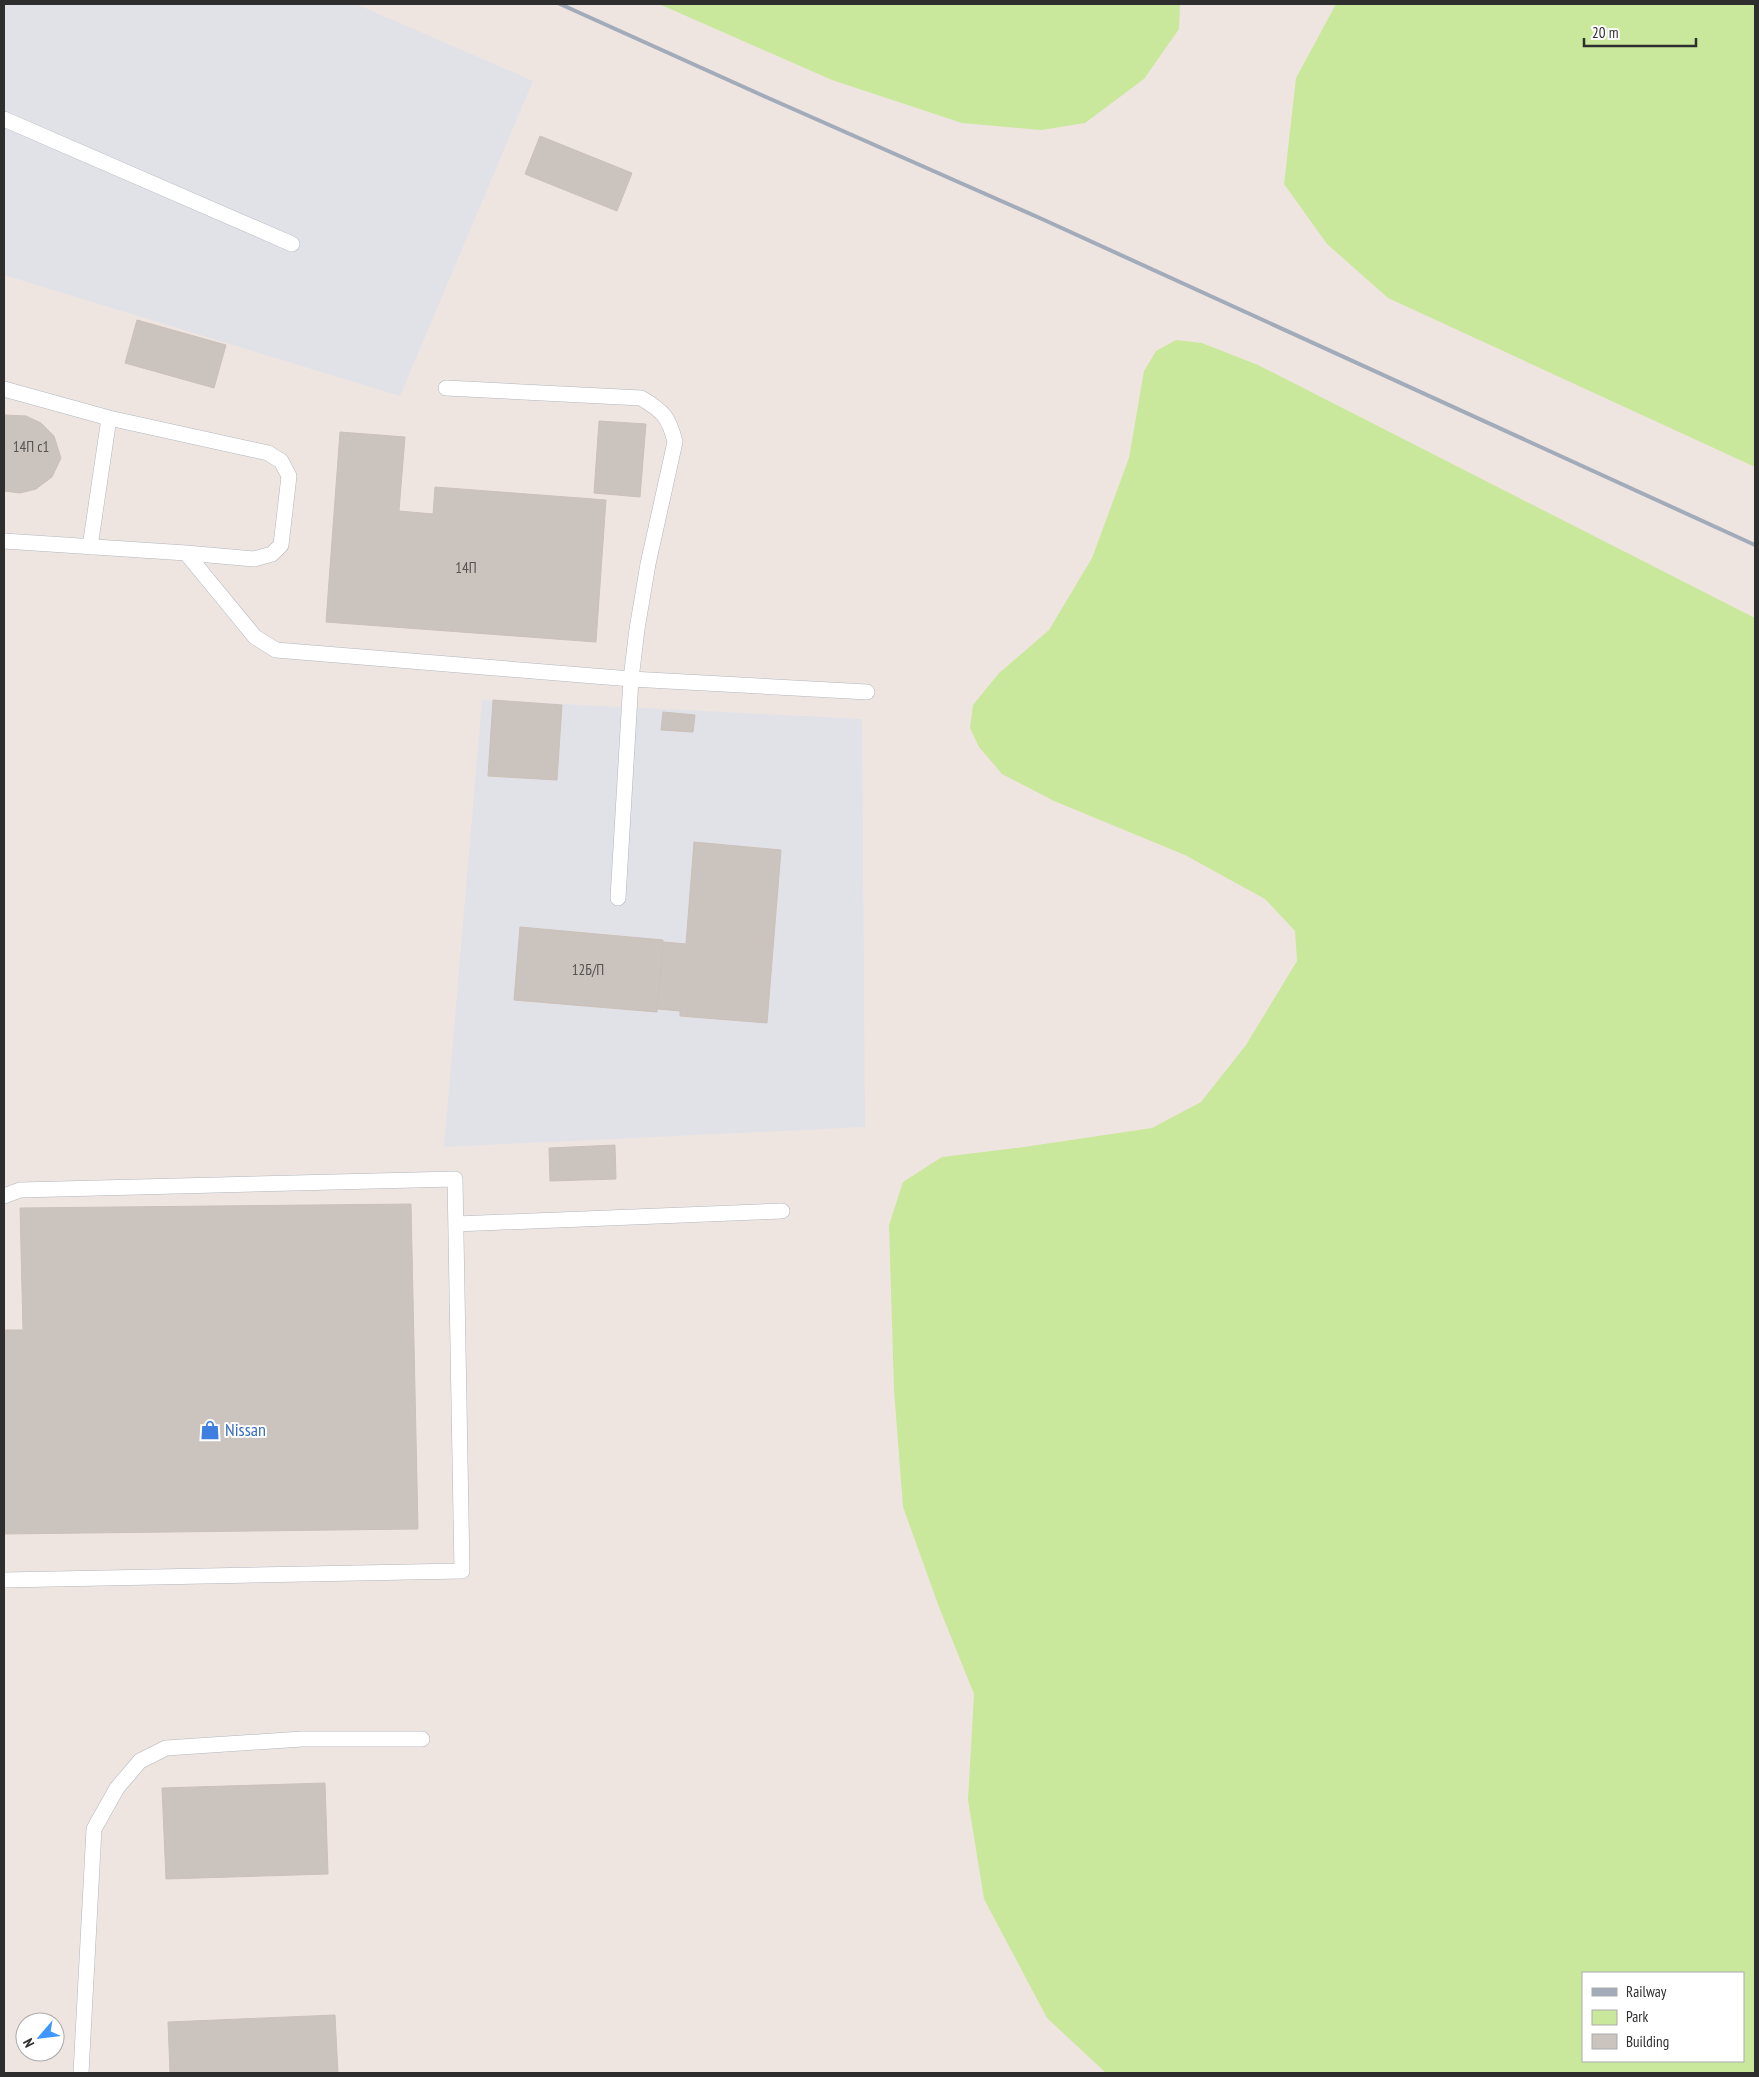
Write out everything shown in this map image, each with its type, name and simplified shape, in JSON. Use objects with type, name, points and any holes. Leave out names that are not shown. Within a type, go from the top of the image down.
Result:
[{"type":"lane","points":[[4,119],[292,244]]},
{"type":"lane","points":[[446,388],[642,398],[661,410],[671,426],[675,442],[648,564],[631,679],[618,898]]},
{"type":"lane","points":[[4,389],[109,418],[268,452],[281,461],[289,476],[281,545],[272,554],[254,559],[4,541]]},
{"type":"lane","points":[[90,547],[109,418]]},
{"type":"lane","points":[[186,554],[255,637],[276,650],[631,679],[867,692]]},
{"type":"lane","points":[[4,1196],[20,1190],[455,1179],[462,1571],[4,1580]]},
{"type":"lane","points":[[456,1224],[782,1211]]},
{"type":"lane","points":[[81,2073],[94,1829],[117,1788],[140,1761],[166,1748],[302,1739],[422,1739]]},
{"type":"shaded area","points":[[4,4],[356,4],[533,81],[400,396],[4,275]]},
{"type":"shaded area","points":[[482,700],[862,719],[865,1127],[444,1147]]},
{"type":"green space","points":[[659,4],[1180,4],[1179,29],[1144,79],[1085,123],[1041,130],[962,123],[832,80]]},
{"type":"green space","points":[[1336,4],[1755,4],[1755,467],[1388,298],[1327,244],[1284,184],[1296,78]]},
{"type":"green space","points":[[1176,340],[1202,343],[1258,365],[1755,618],[1755,2073],[1106,2073],[1047,2018],[984,1899],[968,1800],[974,1694],[939,1607],[903,1507],[894,1390],[889,1225],[903,1182],[942,1157],[1152,1128],[1201,1102],[1246,1045],[1297,961],[1295,931],[1265,899],[1185,855],[1054,801],[1002,774],[979,747],[970,728],[973,705],[999,673],[1049,630],[1092,558],[1129,458],[1144,371],[1156,351]]},
{"type":"building","points":[[540,136],[632,173],[617,211],[525,174]]},
{"type":"building","points":[[137,320],[226,345],[214,388],[125,363]]},
{"type":"building","points":[[5,415],[26,416],[41,423],[54,436],[61,458],[52,477],[36,489],[20,493],[4,491]]},
{"type":"building","points":[[599,421],[646,424],[640,497],[594,493]]},
{"type":"building","points":[[340,432],[405,437],[399,511],[433,514],[435,487],[606,500],[596,642],[326,622]]},
{"type":"building","points":[[493,700],[562,705],[557,780],[488,776]]},
{"type":"building","points":[[663,712],[695,715],[693,732],[661,730]]},
{"type":"building","points":[[694,842],[781,850],[767,1023],[680,1016],[680,1011],[658,1009],[663,942],[686,944]]},
{"type":"building","points":[[520,927],[663,940],[657,1012],[514,1000]]},
{"type":"building","points":[[615,1145],[616,1179],[550,1181],[549,1148]]},
{"type":"building","name":"Nissan","points":[[411,1204],[418,1529],[4,1534],[4,1330],[23,1330],[20,1208]]},
{"type":"building","points":[[325,1783],[328,1874],[166,1879],[162,1788]]},
{"type":"building","points":[[335,2015],[338,2073],[170,2073],[168,2022]]},
{"type":"railway","points":[[560,4],[1042,219],[1755,545]]},
{"type":"place","name":"Nissan","points":[[210,1430]]}]
